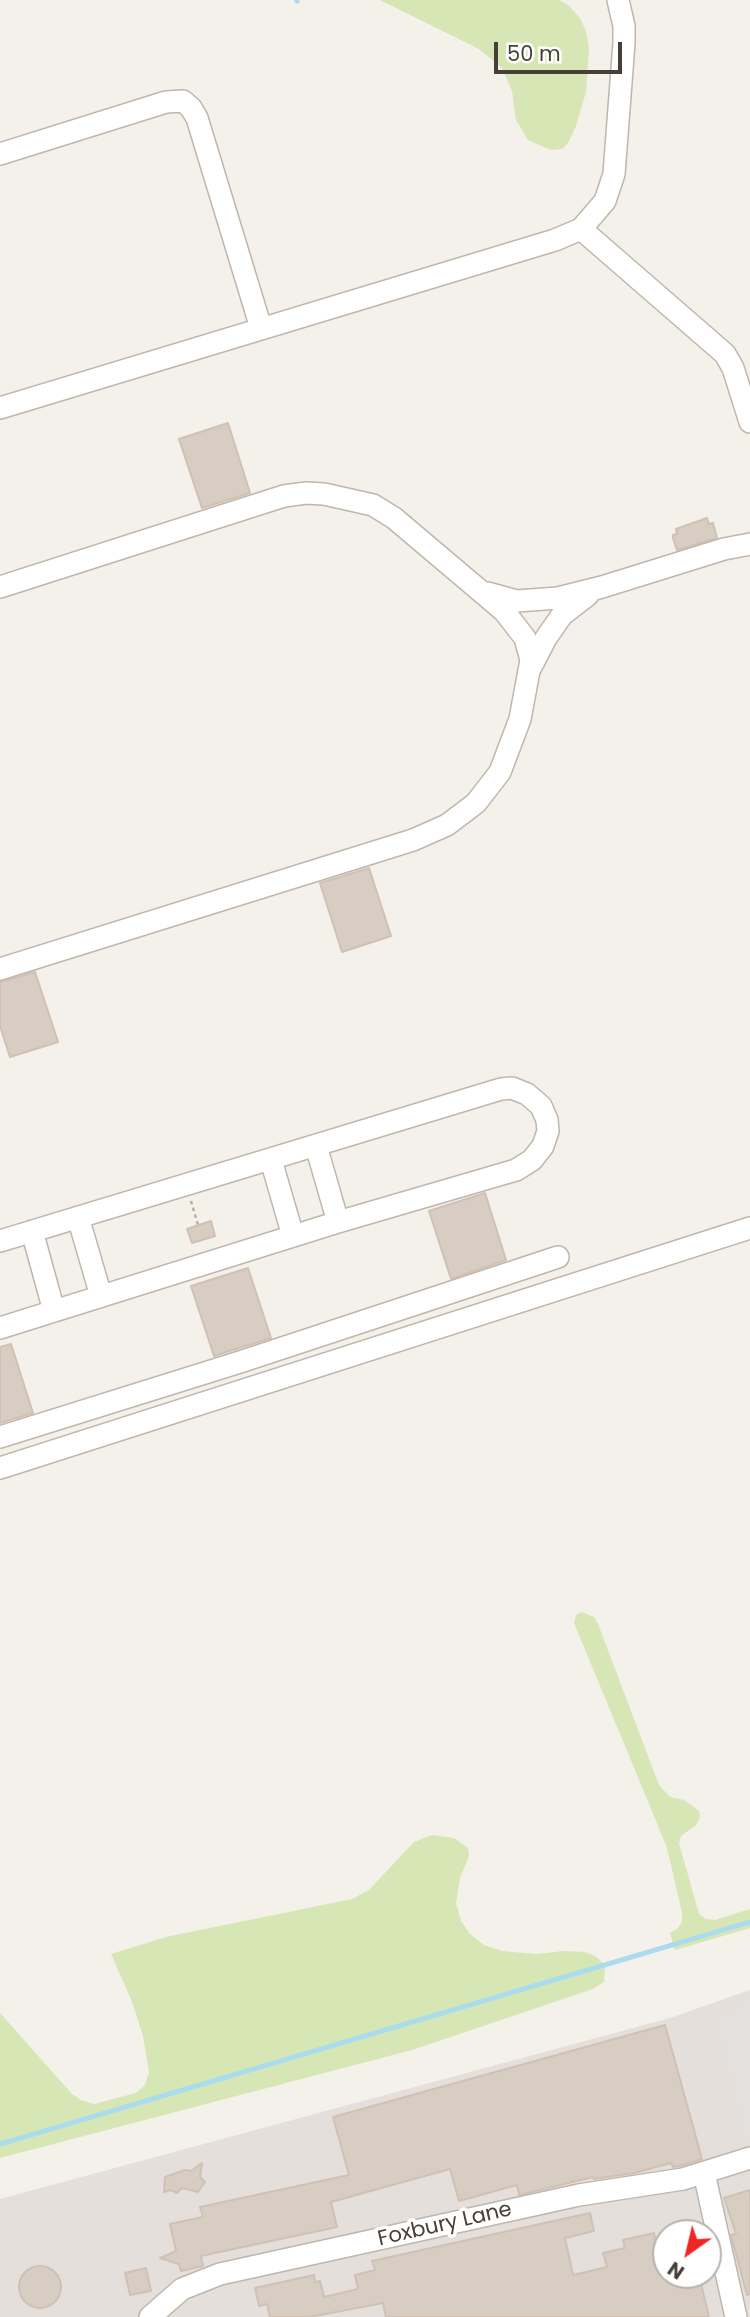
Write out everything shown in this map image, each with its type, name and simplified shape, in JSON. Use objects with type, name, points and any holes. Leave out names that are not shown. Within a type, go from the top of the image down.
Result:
[{"type":"lane","points":[[0,408],[555,240],[581,229],[605,201],[614,174],[624,36],[618,0]]},
{"type":"lane","points":[[0,154],[172,100],[188,104],[197,118],[261,328]]},
{"type":"lane","points":[[581,229],[725,354],[733,368],[750,422]]},
{"type":"lane","points":[[0,587],[284,496],[306,492],[354,499],[380,508],[481,590],[511,618],[525,638],[530,654],[520,719],[500,772],[476,803],[447,825],[413,840],[0,969]]},
{"type":"lane","points":[[481,590],[502,598],[526,601],[558,598],[724,549],[750,544]]},
{"type":"lane","points":[[528,675],[540,647],[562,615],[602,587]]},
{"type":"lane","points":[[0,1241],[507,1088],[523,1091],[532,1098],[541,1106],[547,1120],[547,1136],[543,1146],[523,1167],[0,1328]]},
{"type":"lane","points":[[316,1146],[338,1222]]},
{"type":"lane","points":[[271,1160],[293,1236]]},
{"type":"lane","points":[[78,1217],[101,1296]]},
{"type":"lane","points":[[0,1468],[750,1228]]},
{"type":"lane","points":[[32,1231],[54,1311]]},
{"type":"lane","points":[[0,1437],[240,1362],[558,1257]]},
{"type":"lane","name":"Foxbury Lane","points":[[150,2317],[182,2289],[220,2274],[579,2195],[674,2180],[750,2158]]},
{"type":"lane","points":[[704,2173],[736,2317]]},
{"type":"path","points":[[187,1185],[198,1225]]},
{"type":"shaded area","points":[[750,1990],[750,2317],[0,2317],[0,2199],[670,2018]]},
{"type":"shaded area","points":[[750,1996],[748,2142],[714,2017],[744,2006],[741,1999]]},
{"type":"green space","points":[[380,0],[559,0],[568,5],[580,18],[589,48],[586,92],[568,143],[562,149],[551,150],[528,140],[516,120],[512,91],[502,68],[479,49]]},
{"type":"green space","points":[[582,1612],[594,1617],[598,1624],[659,1785],[670,1797],[684,1800],[699,1811],[700,1818],[696,1825],[681,1836],[679,1843],[699,1914],[706,1919],[715,1920],[750,1909],[750,1928],[675,1950],[670,1933],[682,1922],[682,1913],[666,1845],[574,1623],[576,1615]]},
{"type":"green space","points":[[432,1835],[454,1838],[468,1848],[469,1856],[460,1878],[456,1903],[461,1921],[470,1934],[484,1945],[502,1951],[536,1954],[585,1952],[605,1965],[604,1982],[593,1989],[412,2050],[0,2158],[0,2013],[72,2094],[81,2100],[94,2104],[136,2093],[145,2085],[149,2072],[143,2036],[131,1999],[111,1954],[166,1937],[352,1899],[369,1890],[414,1842]]},
{"type":"building","points":[[228,423],[250,493],[202,508],[179,439]]},
{"type":"building","points":[[707,518],[709,524],[713,523],[717,538],[677,550],[673,538],[673,535],[677,534],[676,529]]},
{"type":"building","points":[[369,868],[391,936],[342,952],[320,883]]},
{"type":"building","points":[[35,972],[58,1042],[10,1057],[0,1026],[0,982]]},
{"type":"building","points":[[485,1193],[506,1260],[451,1279],[429,1211]]},
{"type":"building","points":[[211,1221],[215,1236],[192,1243],[187,1229]]},
{"type":"building","points":[[248,1268],[271,1338],[214,1356],[191,1286]]},
{"type":"building","points":[[11,1344],[33,1413],[0,1423],[0,1347]]},
{"type":"building","points":[[665,2025],[702,2159],[680,2166],[673,2167],[671,2163],[634,2173],[593,2177],[519,2195],[517,2185],[459,2201],[450,2169],[331,2202],[337,2227],[201,2256],[203,2266],[181,2271],[179,2264],[160,2258],[176,2251],[170,2224],[203,2217],[200,2207],[349,2175],[333,2117]]},
{"type":"building","points":[[202,2163],[200,2177],[205,2182],[198,2192],[182,2188],[177,2193],[171,2190],[164,2192],[165,2177],[185,2170],[191,2171]]},
{"type":"building","points":[[750,2190],[750,2294],[747,2295],[731,2235],[736,2234],[724,2198]]},
{"type":"building","points":[[590,2213],[594,2231],[565,2238],[573,2275],[607,2267],[603,2253],[625,2248],[623,2240],[652,2233],[652,2289],[702,2289],[709,2317],[386,2317],[383,2303],[310,2317],[270,2317],[267,2304],[259,2306],[255,2288],[314,2275],[315,2282],[320,2281],[324,2297],[358,2289],[355,2275],[375,2270],[372,2261]]},
{"type":"building","points":[[40,2266],[55,2272],[61,2287],[55,2302],[40,2308],[25,2302],[19,2287],[25,2272]]},
{"type":"building","points":[[146,2268],[151,2291],[130,2295],[125,2273]]},
{"type":"waterway","points":[[0,2144],[750,1922]]}]
